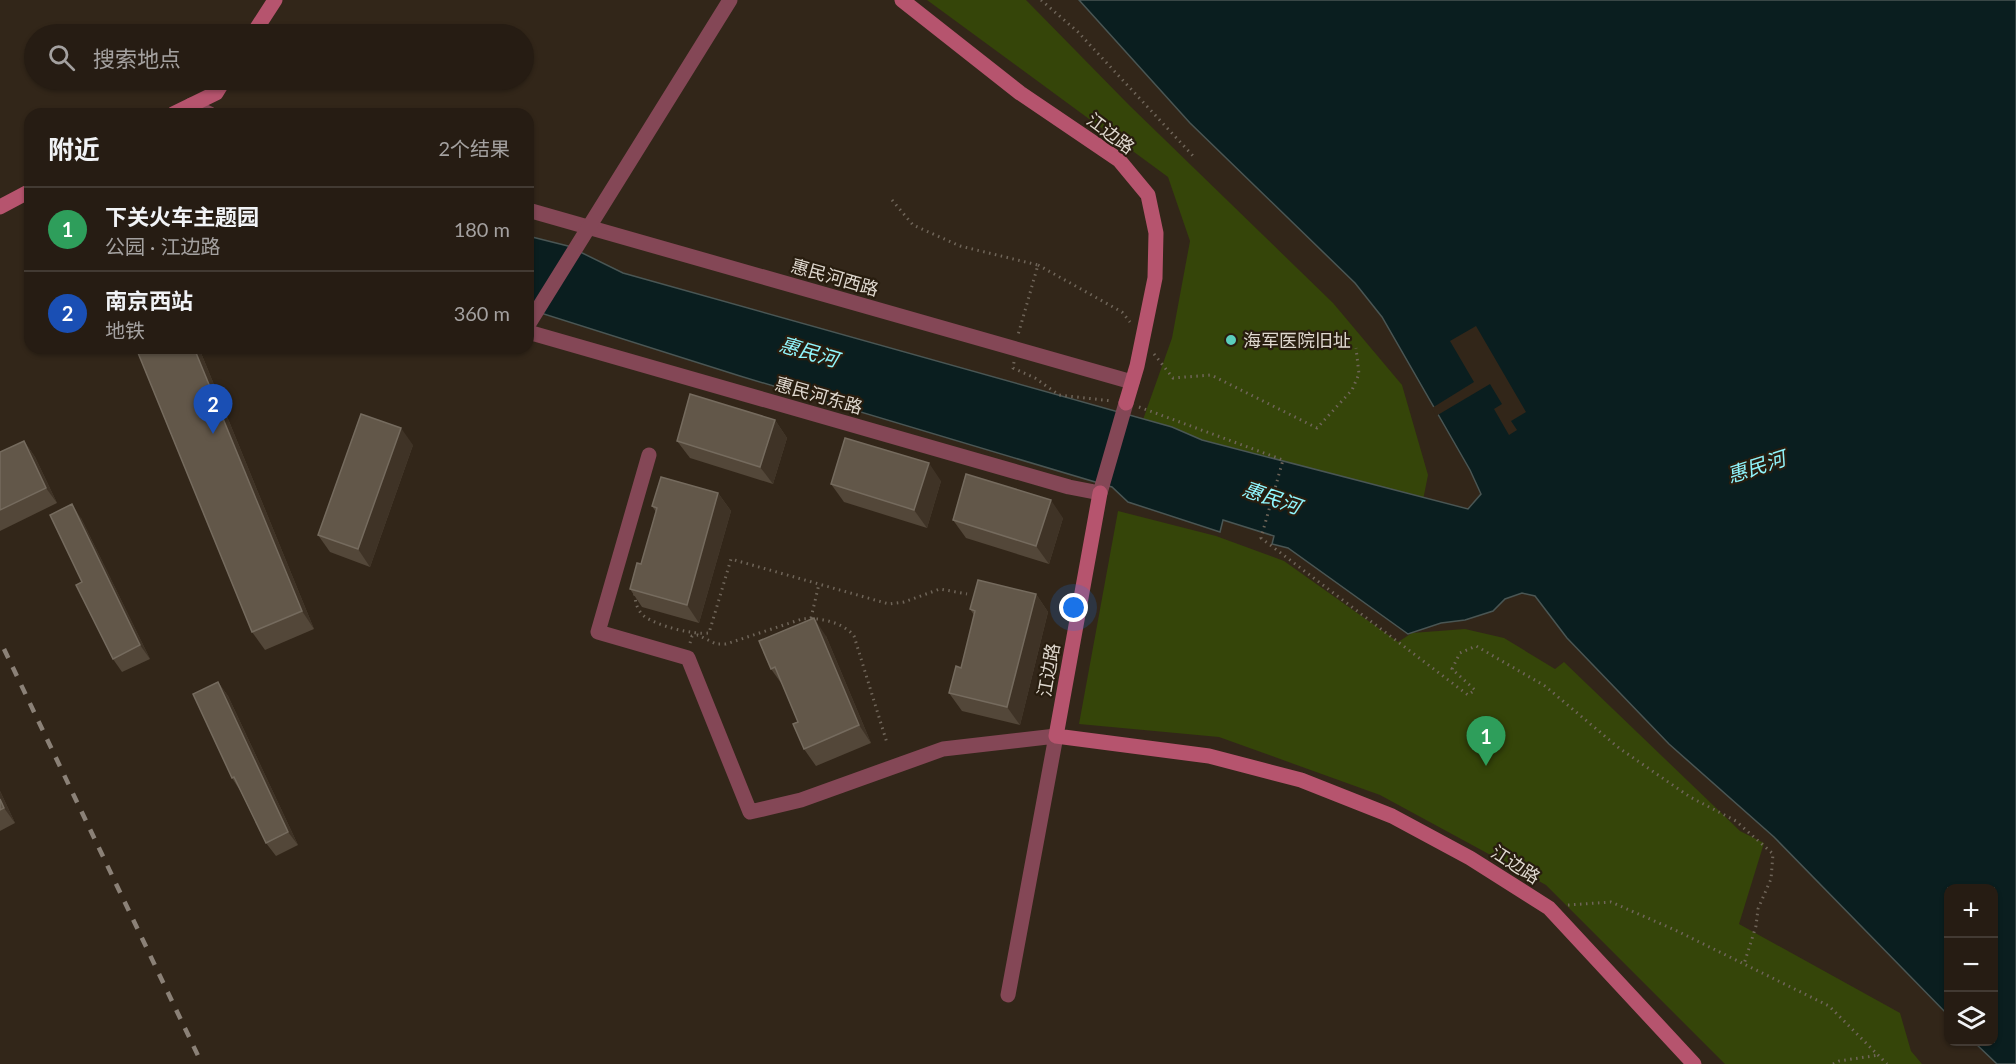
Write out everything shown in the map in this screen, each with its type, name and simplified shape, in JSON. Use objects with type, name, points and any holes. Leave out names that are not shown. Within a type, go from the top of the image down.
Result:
[{"type":"street","points":[[259,24],[275,0]]},
{"type":"street","points":[[534,318],[585,231],[730,0]]},
{"type":"street","name":"江边路","points":[[902,0],[1020,93],[1119,159],[1148,195],[1156,233],[1155,278],[1126,403],[1100,493],[1056,736],[1209,756],[1301,780],[1392,816],[1470,858],[1548,908],[1694,1064]]},
{"type":"street","points":[[185,108],[218,90]]},
{"type":"street","points":[[191,105],[197,108]]},
{"type":"street","points":[[0,207],[24,194]]},
{"type":"street","name":"惠民河西路","points":[[534,212],[585,231],[1132,382]]},
{"type":"street","name":"惠民河东路","points":[[534,327],[1069,487],[1100,493]]},
{"type":"street","points":[[649,455],[598,632],[688,658],[750,812],[801,800],[943,749],[1056,736],[1008,995]]},
{"type":"path","points":[[1041,0],[1078,32],[1195,158]]},
{"type":"path","points":[[892,200],[913,225],[960,246],[1038,265],[1122,312],[1173,378],[1211,375],[1317,428],[1352,390],[1359,374],[1356,348]]},
{"type":"path","points":[[1038,265],[1015,349],[1013,368],[1035,378],[1059,395],[1126,403],[1283,460],[1261,538],[1468,695],[1475,690],[1452,669],[1461,653],[1476,646],[1545,687],[1619,748],[1690,797],[1736,821],[1773,854],[1771,879],[1758,909],[1756,926],[1744,964]]},
{"type":"path","points":[[686,657],[692,636],[709,633],[731,559],[889,604],[904,602],[940,589],[967,594]]},
{"type":"path","points":[[811,618],[819,585]]},
{"type":"path","points":[[636,590],[635,603],[644,616],[698,635],[716,644],[726,644],[811,618],[840,625],[849,630],[854,636],[886,743]]},
{"type":"path","points":[[1558,906],[1611,902],[1675,930],[1829,1006],[1887,1064]]},
{"type":"path","points":[[1833,1064],[1879,1055]]},
{"type":"green space","points":[[927,0],[1026,0],[1129,105],[1333,303],[1402,385],[1428,475],[1423,500],[1140,428],[1172,338],[1190,241],[1168,177]]},
{"type":"green space","points":[[1118,511],[1216,536],[1284,561],[1398,642],[1412,633],[1465,629],[1504,638],[1555,669],[1564,662],[1740,831],[1764,843],[1739,924],[1900,1013],[1911,1051],[1922,1064],[1725,1064],[1546,885],[1380,795],[1219,737],[1079,724]]},
{"type":"water","name":"惠民河","points":[[1079,0],[2016,0],[2016,1064],[1997,1064],[1978,1046],[1998,1046],[1998,884],[1944,884],[1944,1011],[1774,837],[1669,744],[1567,638],[1535,596],[1522,593],[1505,599],[1493,611],[1465,620],[1441,623],[1408,634],[1288,548],[1272,544],[1274,536],[1223,520],[1220,532],[1128,502],[1112,487],[740,376],[534,311],[534,238],[568,246],[623,273],[1172,427],[1202,440],[1468,509],[1481,494],[1470,470],[1382,317],[1355,283],[1190,123]]},
{"type":"pier","points":[[1476,326],[1526,412],[1511,421],[1517,430],[1509,435],[1494,409],[1502,404],[1490,384],[1436,416],[1432,408],[1474,382],[1450,341]]},
{"type":"building","points":[[138,354],[196,354],[302,611],[252,632]]},
{"type":"building","points":[[690,394],[775,420],[760,467],[677,441]]},
{"type":"building","points":[[361,414],[401,428],[358,549],[318,535]]},
{"type":"building","points":[[845,438],[929,463],[914,510],[831,484]]},
{"type":"building","points":[[24,441],[46,488],[0,510],[0,452]]},
{"type":"building","points":[[966,474],[1051,500],[1036,546],[953,520]]},
{"type":"building","points":[[661,477],[718,493],[687,605],[630,589],[637,563],[641,564],[657,508],[652,506]]},
{"type":"building","points":[[72,504],[140,645],[113,659],[76,585],[82,582],[50,515]]},
{"type":"building","points":[[978,580],[1036,594],[1007,707],[949,693],[956,666],[961,668],[975,611],[970,609]]},
{"type":"building","points":[[814,618],[859,725],[804,749],[793,724],[798,722],[775,667],[771,669],[759,641]]},
{"type":"building","points":[[218,682],[288,832],[266,843],[234,777],[232,778],[193,694]]},
{"type":"railway","points":[[4,649],[202,1064]]},
{"type":"place","name":"海军医院旧址","points":[[1231,340]]},
{"type":"place","name":"南京西站","points":[[213,434]]},
{"type":"place","name":"下关火车主题园","points":[[1486,766]]}]
